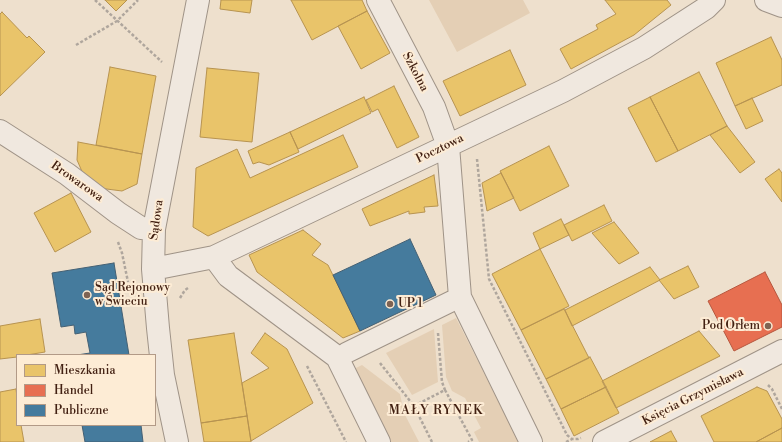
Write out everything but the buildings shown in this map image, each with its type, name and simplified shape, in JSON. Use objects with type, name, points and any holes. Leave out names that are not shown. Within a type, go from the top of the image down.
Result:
[{"type":"street","name":"Sądowa","points":[[177,442],[163,375],[152,270],[154,229],[198,0]]},
{"type":"street","name":"Szkolna","points":[[378,0],[434,107],[448,146],[460,297],[532,442]]},
{"type":"street","name":"Pocztowa","points":[[152,270],[214,257],[563,91],[644,48],[706,8],[714,0]]},
{"type":"street","points":[[766,0],[782,6]]},
{"type":"street","name":"Browarowa","points":[[0,131],[67,174],[118,213],[141,228],[154,229]]},
{"type":"street","points":[[214,257],[228,276],[341,355],[379,442]]},
{"type":"street","points":[[341,355],[452,301]]},
{"type":"street","name":"Księcia Grzymisława","points":[[604,442],[780,358]]},
{"type":"path","points":[[95,0],[165,66]]},
{"type":"path","points":[[76,45],[117,21],[138,0]]},
{"type":"path","points":[[477,156],[489,279],[567,435],[572,439]]},
{"type":"path","points":[[117,240],[122,253],[129,289]]},
{"type":"path","points":[[178,301],[185,290],[193,285]]},
{"type":"path","points":[[431,311],[438,326],[442,382],[472,441],[468,442]]},
{"type":"path","points":[[364,343],[414,406],[432,442]]},
{"type":"path","points":[[306,364],[346,442]]},
{"type":"path","points":[[765,384],[772,389],[782,409]]},
{"type":"path","points":[[414,406],[445,390]]},
{"type":"path","points":[[566,442],[583,437]]},
{"type":"shaded area","points":[[429,0],[523,0],[530,13],[457,52]]},
{"type":"shaded area","points":[[456,318],[519,442],[479,442],[474,432],[481,428],[465,398],[452,391],[446,377],[442,325]]},
{"type":"shaded area","points":[[434,329],[438,382],[412,395],[386,353]]},
{"type":"shaded area","points":[[362,365],[400,394],[404,413],[419,442],[391,442],[354,369]]},
{"type":"place","name":"Sąd Rejonowy w Świeciu","points":[[87,295]]},
{"type":"place","name":"UP 1","points":[[390,304]]},
{"type":"place","name":"Pod Orłem","points":[[768,326]]},
{"type":"district","name":"MAŁY RYNEK","points":[[436,411]]}]
